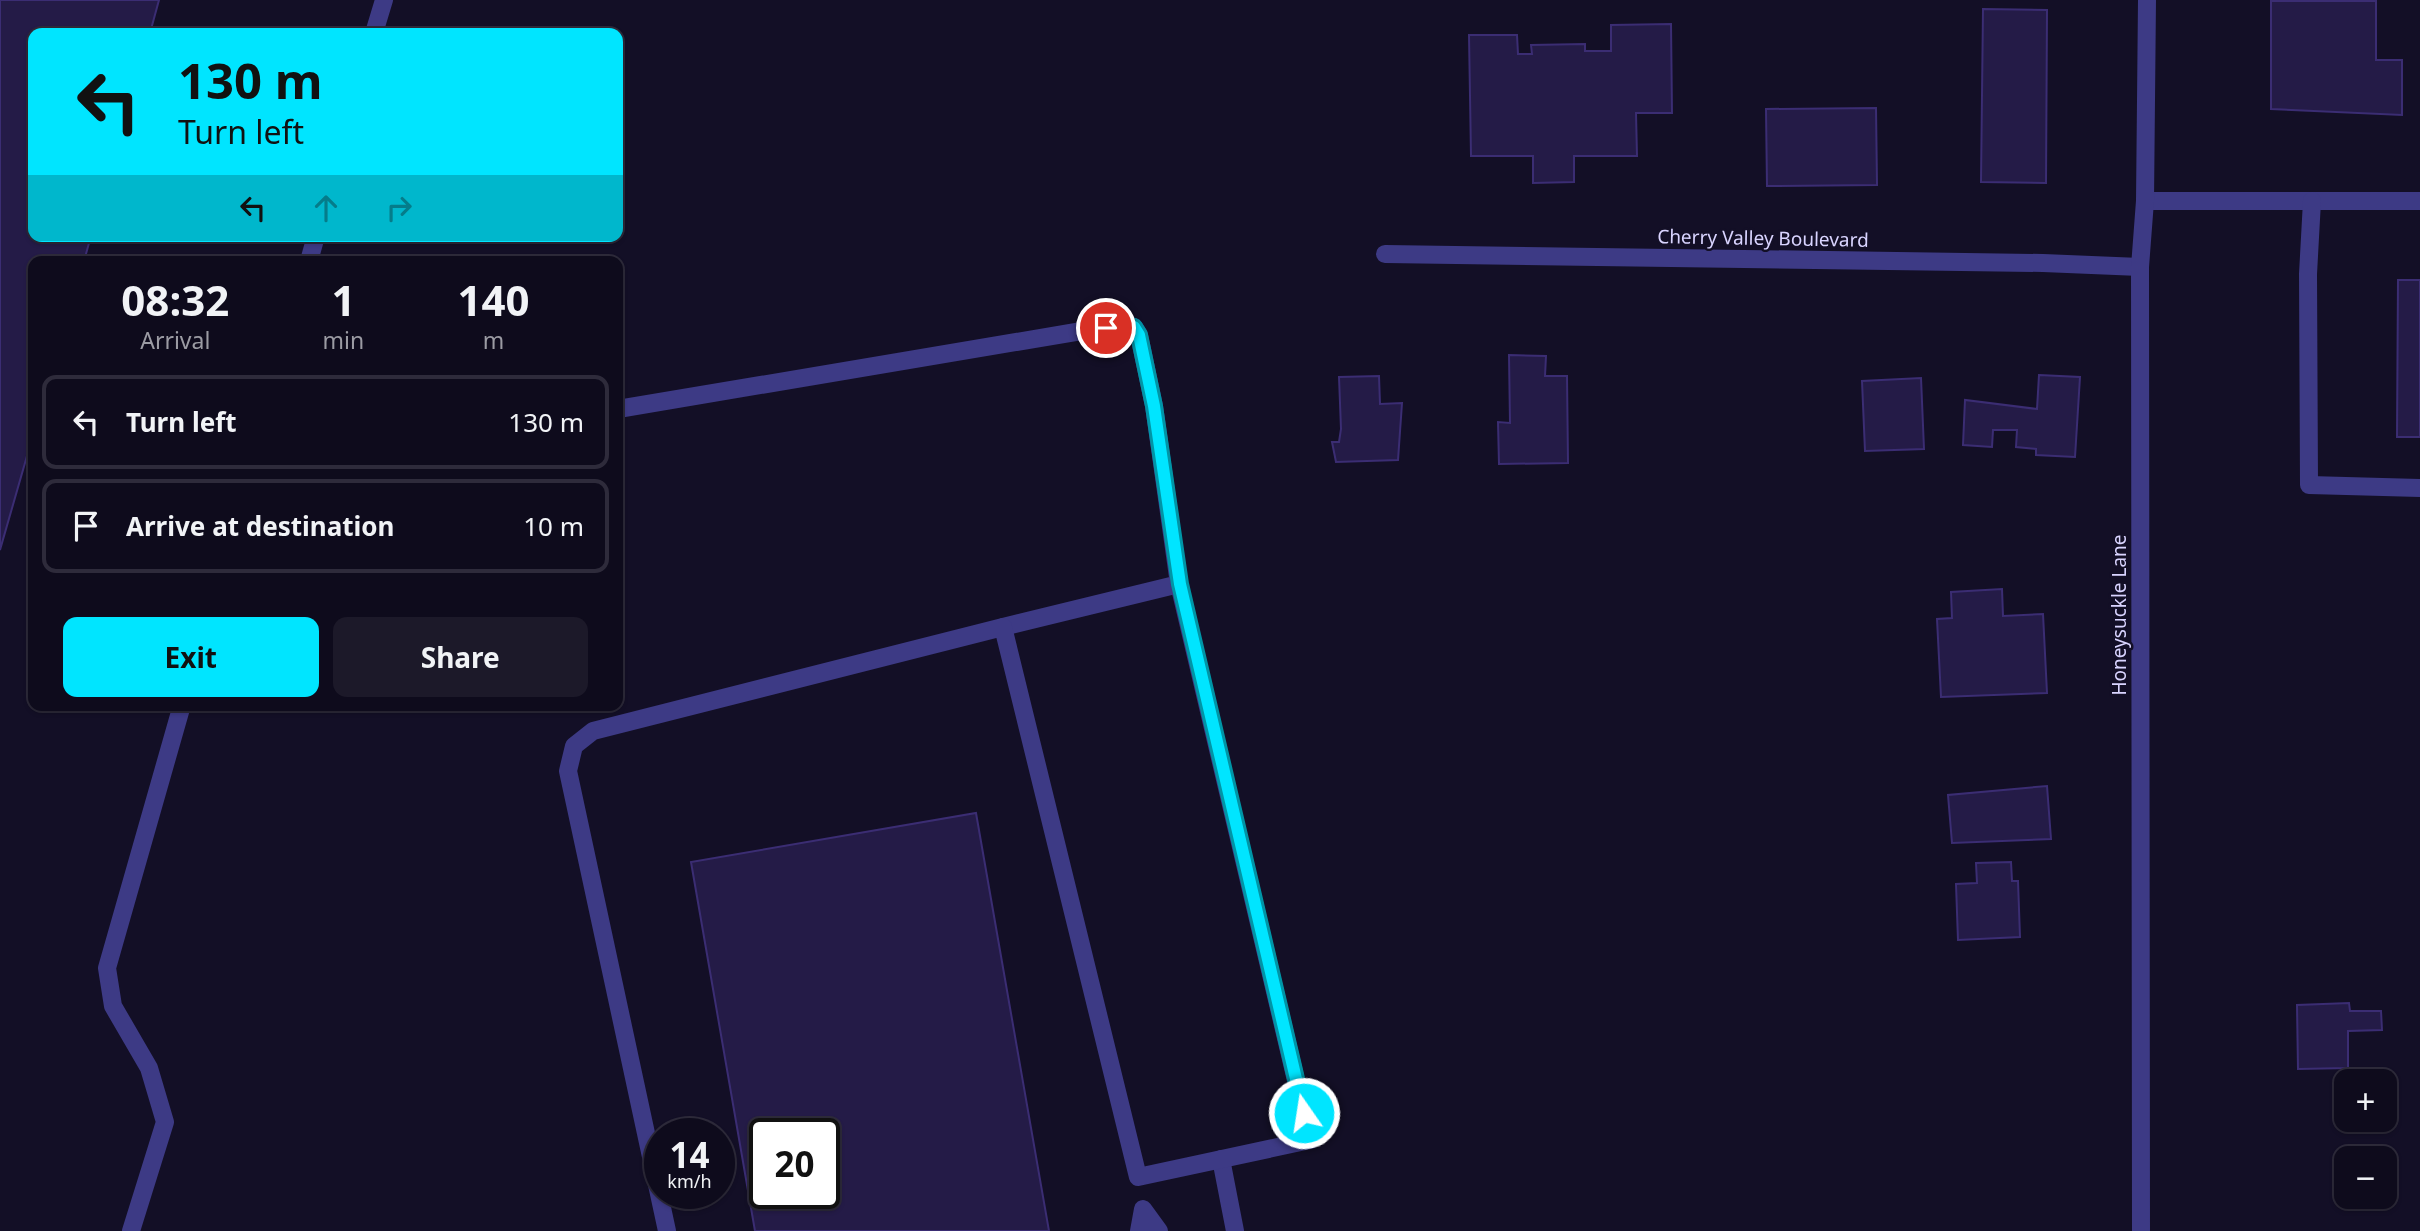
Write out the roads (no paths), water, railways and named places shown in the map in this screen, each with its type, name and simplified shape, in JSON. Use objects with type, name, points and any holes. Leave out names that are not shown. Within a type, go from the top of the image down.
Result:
[{"type":"street","points":[[376,28],[384,0]]},
{"type":"street","name":"Honeysuckle Lane","points":[[2141,1231],[2140,267],[2145,201],[2147,0]]},
{"type":"street","points":[[2145,201],[2420,201]]},
{"type":"street","points":[[2312,201],[2308,274],[2309,485],[2420,488]]},
{"type":"street","name":"Cherry Valley Boulevard","points":[[1385,254],[2043,263],[2140,267]]},
{"type":"street","points":[[623,408],[1123,324],[1134,327],[1139,335],[1154,406],[1180,584],[1310,1140],[1138,1177]]},
{"type":"street","points":[[667,1231],[568,771],[574,747],[593,731],[1180,584]]},
{"type":"street","points":[[1003,627],[1138,1177],[1143,1209],[1139,1231]]},
{"type":"street","points":[[131,1231],[165,1122],[149,1068],[114,1006],[107,968],[180,711]]},
{"type":"street","points":[[1221,1159],[1236,1231]]},
{"type":"street","points":[[1143,1209],[1159,1231]]}]
